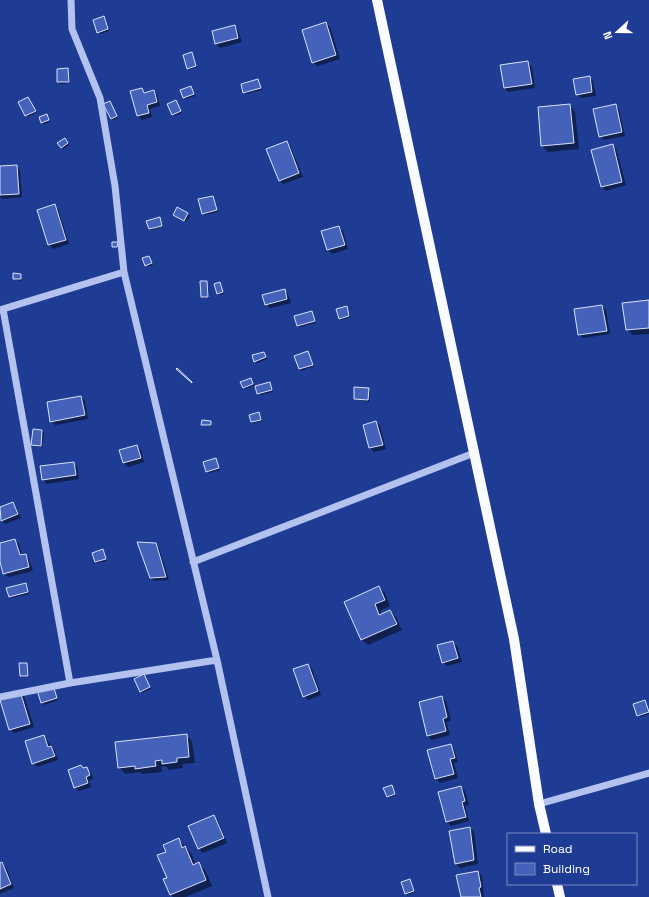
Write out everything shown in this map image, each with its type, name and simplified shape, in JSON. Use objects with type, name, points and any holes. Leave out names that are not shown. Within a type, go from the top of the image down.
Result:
[{"type":"main road","points":[[377,0],[514,640],[539,804],[546,833]]},
{"type":"main road","points":[[557,885],[560,897]]},
{"type":"street","points":[[71,0],[72,29],[100,98],[115,186],[124,272],[216,660],[268,897]]},
{"type":"street","points":[[70,683],[2,310],[124,272]]},
{"type":"street","points":[[193,562],[474,453]]},
{"type":"street","points":[[0,697],[70,683],[216,660]]},
{"type":"street","points":[[539,804],[649,773]]},
{"type":"building","points":[[104,16],[108,29],[97,33],[93,20]]},
{"type":"building","points":[[326,22],[336,55],[312,63],[302,30]]},
{"type":"building","points":[[235,25],[238,38],[215,44],[212,31]]},
{"type":"building","points":[[192,52],[196,66],[187,69],[183,55]]},
{"type":"building","points":[[528,61],[532,84],[504,88],[500,65]]},
{"type":"building","points":[[68,68],[69,82],[57,82],[57,69]]},
{"type":"building","points":[[590,76],[592,92],[576,95],[573,79]]},
{"type":"building","points":[[258,79],[261,88],[243,93],[241,84]]},
{"type":"building","points":[[191,86],[194,94],[183,98],[180,90]]},
{"type":"building","points":[[142,88],[144,93],[154,90],[157,102],[147,105],[149,113],[137,116],[130,91]]},
{"type":"building","points":[[28,97],[36,111],[25,116],[18,102]]},
{"type":"building","points":[[176,100],[181,111],[172,115],[167,104]]},
{"type":"building","points":[[110,101],[117,116],[111,119],[103,104]]},
{"type":"building","points":[[570,104],[574,143],[541,146],[538,107]]},
{"type":"building","points":[[616,104],[622,132],[599,137],[593,109]]},
{"type":"building","points":[[47,114],[49,120],[41,123],[39,117]]},
{"type":"building","points":[[65,138],[68,143],[61,148],[57,143]]},
{"type":"building","points":[[287,141],[299,173],[279,181],[266,149]]},
{"type":"building","points":[[613,144],[622,182],[601,187],[591,150]]},
{"type":"building","points":[[17,165],[19,194],[0,195],[0,166]]},
{"type":"building","points":[[213,196],[217,210],[202,214],[198,199]]},
{"type":"building","points":[[55,204],[66,240],[48,245],[37,210]]},
{"type":"building","points":[[177,207],[188,213],[184,221],[173,215]]},
{"type":"building","points":[[160,217],[162,226],[149,229],[146,221]]},
{"type":"building","points":[[339,226],[345,245],[327,250],[321,231]]},
{"type":"building","points":[[112,242],[118,242],[117,247],[112,247]]},
{"type":"building","points":[[149,256],[152,263],[145,266],[142,258]]},
{"type":"building","points":[[13,273],[21,274],[21,279],[13,279]]},
{"type":"building","points":[[200,281],[207,281],[208,297],[201,297]]},
{"type":"building","points":[[220,282],[223,292],[217,294],[214,284]]},
{"type":"building","points":[[285,289],[287,299],[265,305],[262,295]]},
{"type":"building","points":[[649,300],[649,328],[626,330],[622,303]]},
{"type":"building","points":[[602,305],[607,331],[578,335],[574,309]]},
{"type":"building","points":[[347,306],[349,316],[339,319],[336,309]]},
{"type":"building","points":[[312,311],[315,321],[297,326],[294,316]]},
{"type":"building","points":[[308,351],[313,365],[299,369],[294,356]]},
{"type":"building","points":[[264,352],[266,357],[254,362],[252,355]]},
{"type":"building","points":[[177,368],[192,382],[192,383],[176,369]]},
{"type":"building","points":[[251,378],[253,384],[243,388],[240,382]]},
{"type":"building","points":[[270,382],[272,390],[257,394],[255,386]]},
{"type":"building","points":[[354,387],[369,388],[368,400],[354,399]]},
{"type":"building","points":[[81,396],[85,415],[50,422],[47,402]]},
{"type":"building","points":[[259,412],[261,420],[251,422],[249,415]]},
{"type":"building","points":[[202,420],[211,421],[211,425],[201,425]]},
{"type":"building","points":[[376,421],[383,445],[369,448],[363,425]]},
{"type":"building","points":[[33,429],[42,430],[41,446],[31,445]]},
{"type":"building","points":[[137,445],[141,458],[123,463],[119,450]]},
{"type":"building","points":[[216,458],[219,468],[206,472],[203,462]]},
{"type":"building","points":[[74,462],[76,475],[42,480],[40,466]]},
{"type":"building","points":[[13,502],[18,514],[1,521],[0,507]]},
{"type":"building","points":[[15,539],[20,555],[26,554],[29,567],[3,574],[0,562],[0,543]]},
{"type":"building","points":[[137,542],[156,543],[166,577],[150,578]]},
{"type":"building","points":[[103,549],[106,559],[95,562],[92,553]]},
{"type":"building","points":[[26,583],[28,592],[9,597],[6,588]]},
{"type":"building","points":[[379,586],[385,600],[375,604],[379,615],[390,610],[397,624],[361,640],[344,602]]},
{"type":"building","points":[[453,641],[458,658],[442,663],[437,645]]},
{"type":"building","points":[[19,663],[27,663],[28,676],[20,676]]},
{"type":"building","points":[[308,664],[318,691],[303,697],[293,669]]},
{"type":"building","points":[[144,674],[150,687],[140,692],[134,679]]},
{"type":"building","points":[[53,685],[57,698],[41,703],[37,690]]},
{"type":"building","points":[[20,691],[30,724],[9,730],[0,700]]},
{"type":"building","points":[[442,696],[447,717],[443,719],[446,731],[427,736],[419,702]]},
{"type":"building","points":[[645,700],[649,712],[637,716],[633,704]]},
{"type":"building","points":[[187,734],[189,757],[177,758],[177,762],[162,764],[162,760],[155,761],[156,766],[135,769],[135,766],[118,768],[115,742]]},
{"type":"building","points":[[44,735],[48,747],[51,746],[55,756],[32,764],[25,741]]},
{"type":"building","points":[[451,744],[455,758],[450,759],[454,774],[435,779],[427,750]]},
{"type":"building","points":[[81,765],[83,768],[87,767],[90,775],[86,777],[88,783],[74,788],[68,770]]},
{"type":"building","points":[[392,785],[395,794],[387,797],[383,788]]},
{"type":"building","points":[[461,786],[465,801],[462,802],[466,817],[446,822],[438,792]]},
{"type":"building","points":[[214,815],[224,838],[198,849],[188,826]]},
{"type":"building","points":[[470,827],[474,860],[455,864],[449,831]]},
{"type":"building","points":[[179,838],[182,848],[185,846],[193,865],[199,862],[206,880],[170,895],[163,879],[167,878],[157,855],[166,852],[163,845]]},
{"type":"building","points":[[2,862],[11,884],[0,889],[0,863]]},
{"type":"building","points":[[478,871],[481,897],[461,897],[456,875]]},
{"type":"building","points":[[410,879],[414,891],[405,894],[401,882]]}]
